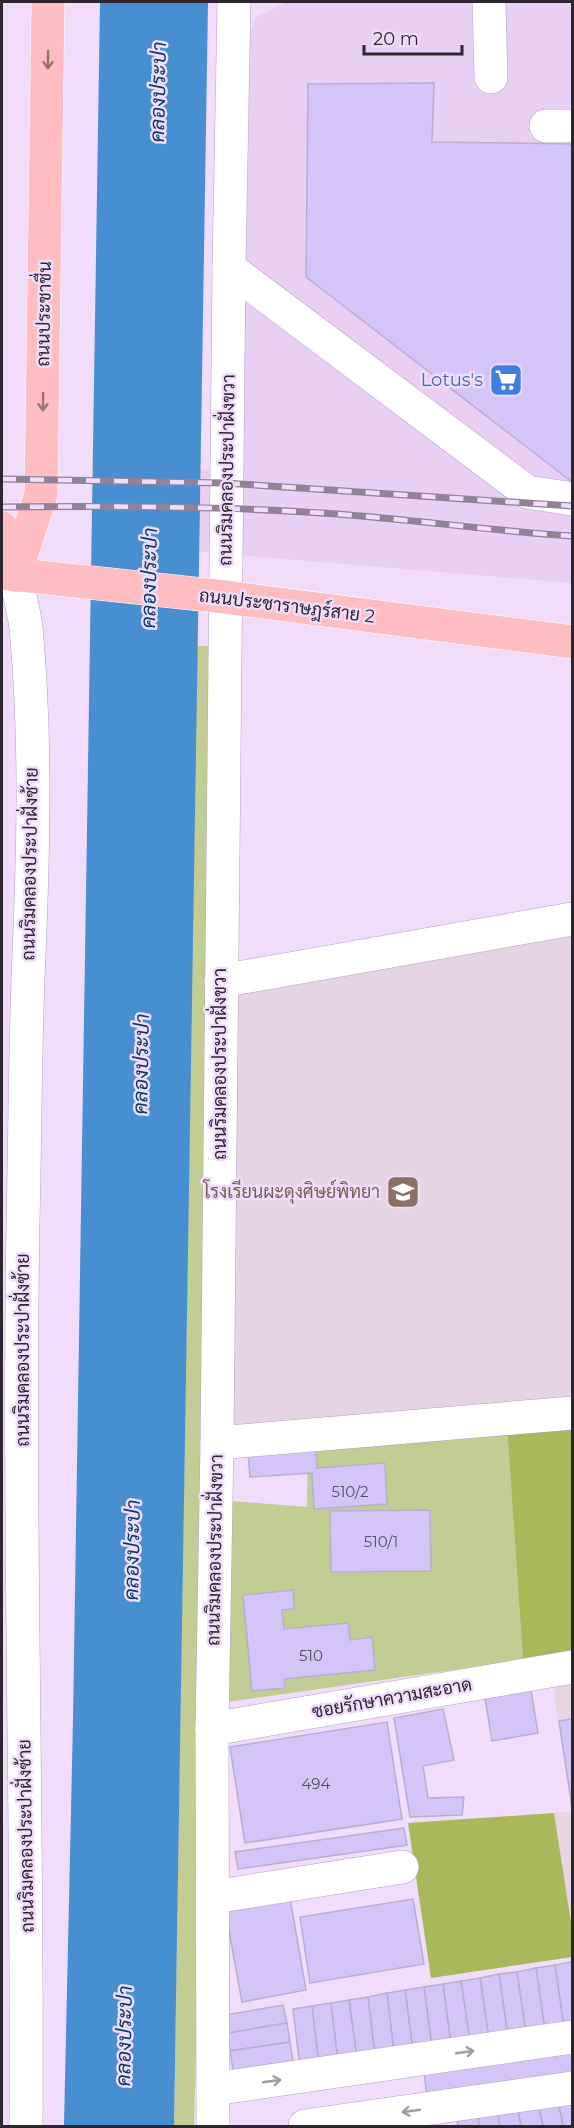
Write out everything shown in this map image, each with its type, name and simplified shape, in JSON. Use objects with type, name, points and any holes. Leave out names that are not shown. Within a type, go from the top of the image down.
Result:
[{"type":"main road","name":"ถนนประชาชื่น","points":[[8,574],[41,494],[48,2]]},
{"type":"main road","points":[[2,528],[8,574]]},
{"type":"main road","name":"ถนนประชาราษฎร์สาย 2","points":[[8,574],[218,596],[573,642]]},
{"type":"main road","points":[[530,636],[573,625]]},
{"type":"main road","points":[[530,636],[573,664]]},
{"type":"street","name":"ถนนริมคลองประปาฝั่งขวา","points":[[213,2127],[212,1729],[226,626],[218,596],[229,268],[234,2]]},
{"type":"street","points":[[489,2],[490,77]]},
{"type":"street","points":[[229,268],[527,492],[573,499]]},
{"type":"street","name":"ถนนริมคลองประปาฝั่งซ้าย","points":[[8,574],[26,626],[32,738],[33,868],[14,1025],[12,1258],[14,2085],[26,2127]]},
{"type":"street","points":[[221,981],[573,919]]},
{"type":"street","points":[[217,1443],[573,1413]]},
{"type":"street","name":"ซอยรักษาความสะอาด","points":[[212,1729],[573,1667]]},
{"type":"street","points":[[213,1897],[402,1867]]},
{"type":"street","points":[[214,2089],[573,2037]]},
{"type":"street","points":[[305,2127],[573,2088]]},
{"type":"shaded area","points":[[279,2],[572,2],[572,583],[199,552],[200,469],[240,473],[249,37],[256,17],[283,4]]},
{"type":"shaded area","name":"โรงเรียนผะดุงศิษย์พิทยา","points":[[572,910],[572,1420],[230,1453],[236,963]]},
{"type":"shaded area","points":[[572,1676],[572,1929],[554,1813],[571,1811],[552,1680]]},
{"type":"green space","points":[[197,646],[212,646],[201,1867],[194,2126],[174,2126]]},
{"type":"green space","points":[[572,1420],[572,1652],[523,1660],[507,1427]]},
{"type":"green space","points":[[507,1427],[523,1660],[227,1702],[230,1501],[307,1507],[308,1445]]},
{"type":"green space","points":[[554,1813],[572,1929],[572,1957],[431,1978],[408,1823]]},
{"type":"water","name":"คลองประปา","points":[[100,2],[208,2],[174,2126],[64,2126],[73,1720]]},
{"type":"building","name":"Lotus's","points":[[434,83],[432,142],[572,144],[572,482],[306,277],[308,84]]},
{"type":"building","points":[[316,1449],[317,1468],[385,1463],[387,1504],[314,1509],[312,1473],[250,1477],[248,1453]]},
{"type":"building","points":[[430,1510],[431,1571],[331,1572],[330,1511]]},
{"type":"building","points":[[293,1590],[294,1609],[282,1610],[284,1629],[348,1623],[350,1640],[372,1637],[375,1670],[284,1679],[285,1688],[252,1691],[243,1595]]},
{"type":"building","points":[[531,1690],[538,1733],[492,1741],[485,1698]]},
{"type":"building","points":[[443,1709],[454,1760],[423,1766],[428,1798],[464,1797],[462,1815],[410,1817],[394,1718]]},
{"type":"building","points":[[572,1719],[572,1806],[559,1721]]},
{"type":"building","points":[[387,1722],[402,1819],[245,1843],[230,1747]]},
{"type":"building","points":[[404,1828],[407,1845],[238,1869],[235,1852]]},
{"type":"building","points":[[290,1898],[306,1990],[242,2002],[225,1909]]},
{"type":"building","points":[[413,1899],[424,1964],[310,1983],[300,1917]]},
{"type":"building","points":[[572,1962],[572,2027],[564,2028],[555,1965]]},
{"type":"building","points":[[555,1965],[564,2028],[545,2031],[536,1968]]},
{"type":"building","points":[[536,1968],[545,2031],[526,2034],[517,1972]]},
{"type":"building","points":[[517,1972],[526,2034],[508,2037],[499,1974]]},
{"type":"building","points":[[499,1974],[508,2037],[489,2039],[480,1978]]},
{"type":"building","points":[[480,1978],[489,2039],[470,2042],[461,1981]]},
{"type":"building","points":[[461,1981],[470,2042],[451,2045],[443,1984]]},
{"type":"building","points":[[443,1984],[451,2045],[432,2048],[424,1987]]},
{"type":"building","points":[[424,1987],[432,2048],[413,2051],[405,1990]]},
{"type":"building","points":[[405,1990],[413,2051],[394,2054],[387,1993]]},
{"type":"building","points":[[387,1993],[394,2054],[375,2056],[368,1997]]},
{"type":"building","points":[[368,1997],[375,2056],[357,2059],[349,2000]]},
{"type":"building","points":[[349,2000],[357,2059],[338,2062],[331,2003]]},
{"type":"building","points":[[331,2003],[338,2062],[319,2065],[312,2006]]},
{"type":"building","points":[[283,2005],[287,2023],[228,2033],[225,2015]]},
{"type":"building","points":[[312,2006],[319,2065],[300,2068],[293,2009]]},
{"type":"building","points":[[287,2023],[290,2042],[230,2051],[228,2033]]},
{"type":"building","points":[[290,2042],[293,2061],[233,2070],[230,2051]]},
{"type":"building","points":[[572,2050],[572,2076],[427,2097],[424,2071]]},
{"type":"building","points":[[572,2104],[572,2126],[563,2126],[559,2106]]},
{"type":"building","points":[[559,2106],[563,2126],[543,2126],[539,2109]]},
{"type":"building","points":[[539,2109],[543,2126],[521,2126],[518,2112]]},
{"type":"building","points":[[518,2112],[521,2126],[500,2126],[498,2115]]},
{"type":"building","points":[[498,2115],[500,2126],[479,2126],[478,2117]]},
{"type":"building","points":[[478,2117],[479,2126],[458,2126],[457,2121]]},
{"type":"railway","points":[[2,479],[224,483],[572,506]]},
{"type":"railway","points":[[2,507],[170,507],[295,511],[572,536]]},
{"type":"place","name":"Lotus's","points":[[506,380]]},
{"type":"place","name":"โรงเรียนผะดุงศิษย์พิทยา","points":[[403,1192]]}]
